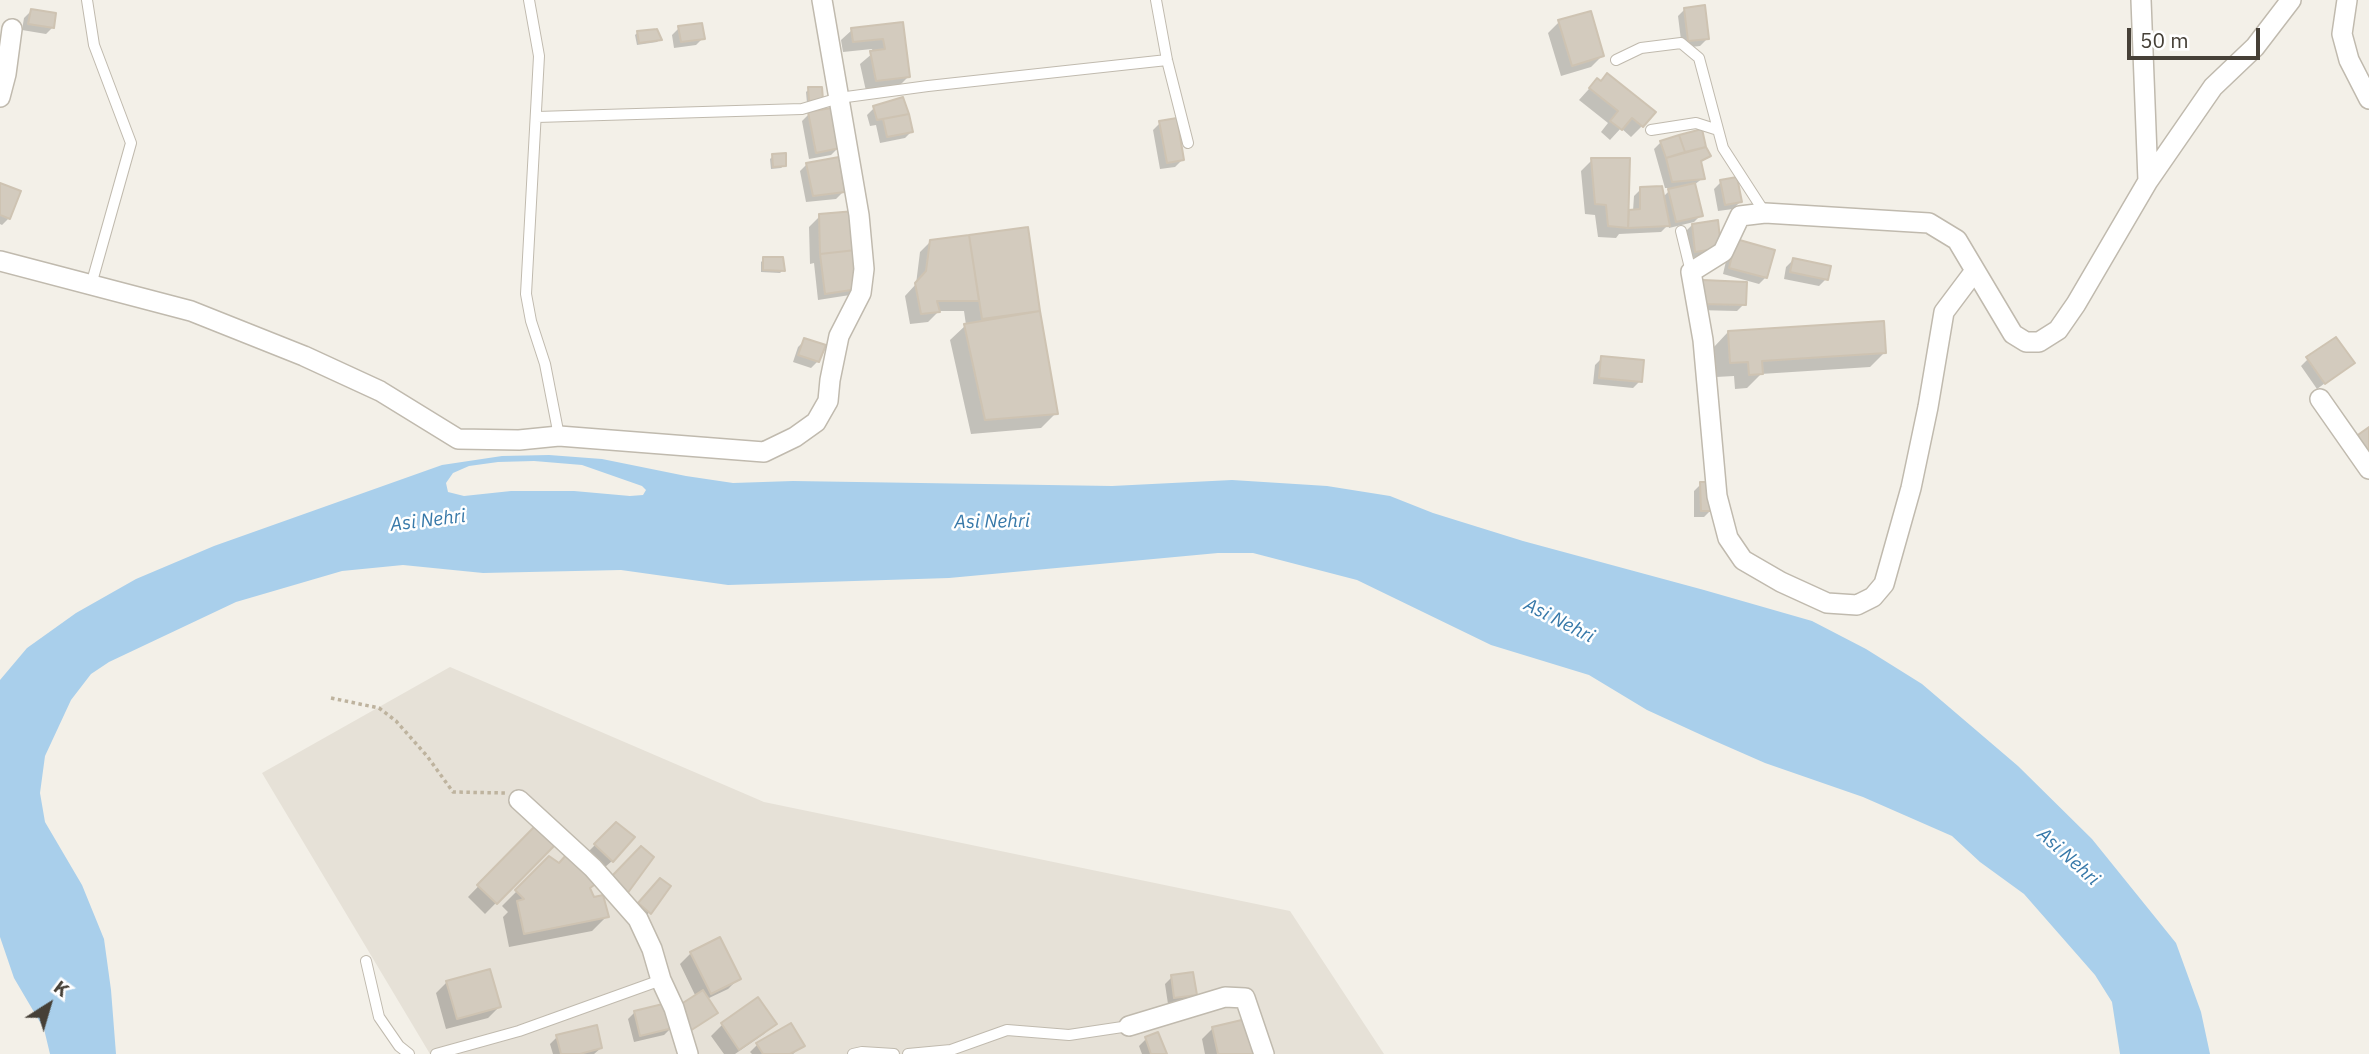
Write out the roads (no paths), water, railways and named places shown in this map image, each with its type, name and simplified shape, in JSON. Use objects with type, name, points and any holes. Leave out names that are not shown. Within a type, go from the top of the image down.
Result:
[{"type":"street","points":[[0,261],[191,311],[304,356],[380,391],[458,439],[519,440],[559,436],[764,452],[795,437],[816,422],[828,401],[839,336],[861,293],[864,269],[859,215],[822,0]]},
{"type":"street","points":[[2141,0],[2148,181]]},
{"type":"street","points":[[1974,272],[1944,312],[1911,488],[1884,584],[1873,597],[1857,605],[1828,603],[1781,582],[1743,560],[1728,538],[1717,496],[1703,340],[1691,272],[1723,252],[1740,216],[1765,213],[1929,223],[1957,240],[2014,334],[2026,342],[2039,341],[2058,330],[2076,304],[2148,181],[2213,87],[2255,47],[2291,0]]},
{"type":"street","points":[[2347,0],[2342,34],[2349,60],[2369,99]]},
{"type":"street","points":[[0,97],[12,29]]},
{"type":"street","points":[[2320,399],[2369,469]]},
{"type":"street","points":[[519,800],[593,868],[638,919],[652,948],[688,1054]]},
{"type":"street","points":[[1129,1026],[1225,997],[1245,998],[1264,1054]]},
{"type":"lane","points":[[87,0],[94,45],[131,143],[91,285]]},
{"type":"lane","points":[[529,0],[539,56],[526,294],[531,321],[545,364],[559,436]]},
{"type":"lane","points":[[1156,0],[1167,60],[1188,143]]},
{"type":"lane","points":[[1616,60],[1641,48],[1681,43],[1699,58],[1723,148],[1765,213]]},
{"type":"lane","points":[[537,117],[802,109],[839,98],[928,86],[1167,60]]},
{"type":"lane","points":[[1651,130],[1696,123],[1718,130]]},
{"type":"lane","points":[[1681,231],[1691,272]]},
{"type":"lane","points":[[366,961],[379,1017],[399,1046],[409,1054]]},
{"type":"lane","points":[[436,1054],[519,1031],[661,980]]},
{"type":"lane","points":[[908,1054],[951,1050],[1007,1030],[1069,1035],[1129,1026]]},
{"type":"lane","points":[[853,1054],[894,1054]]},
{"type":"water","name":"Asi Nehri","points":[[549,455],[602,459],[733,483],[793,481],[1112,486],[1232,480],[1327,486],[1390,496],[1433,513],[1523,541],[1812,621],[1866,649],[1922,684],[2018,766],[2092,839],[2176,943],[2201,1012],[2210,1054],[2120,1054],[2112,1002],[2095,975],[2024,894],[1980,862],[1952,836],[1863,797],[1765,763],[1647,710],[1589,675],[1491,645],[1357,580],[1253,553],[1218,553],[949,578],[728,585],[621,570],[483,573],[403,565],[342,571],[236,602],[109,662],[91,674],[71,700],[45,756],[40,793],[45,822],[82,885],[104,939],[116,1054],[50,1054],[44,1029],[14,978],[0,937],[0,680],[27,648],[76,613],[136,579],[214,546],[442,465],[502,456]],"holes":[[[534,461],[582,465],[642,486],[646,490],[643,495],[630,496],[574,491],[511,491],[464,496],[448,492],[446,483],[453,473],[469,466],[498,462]]]}]
